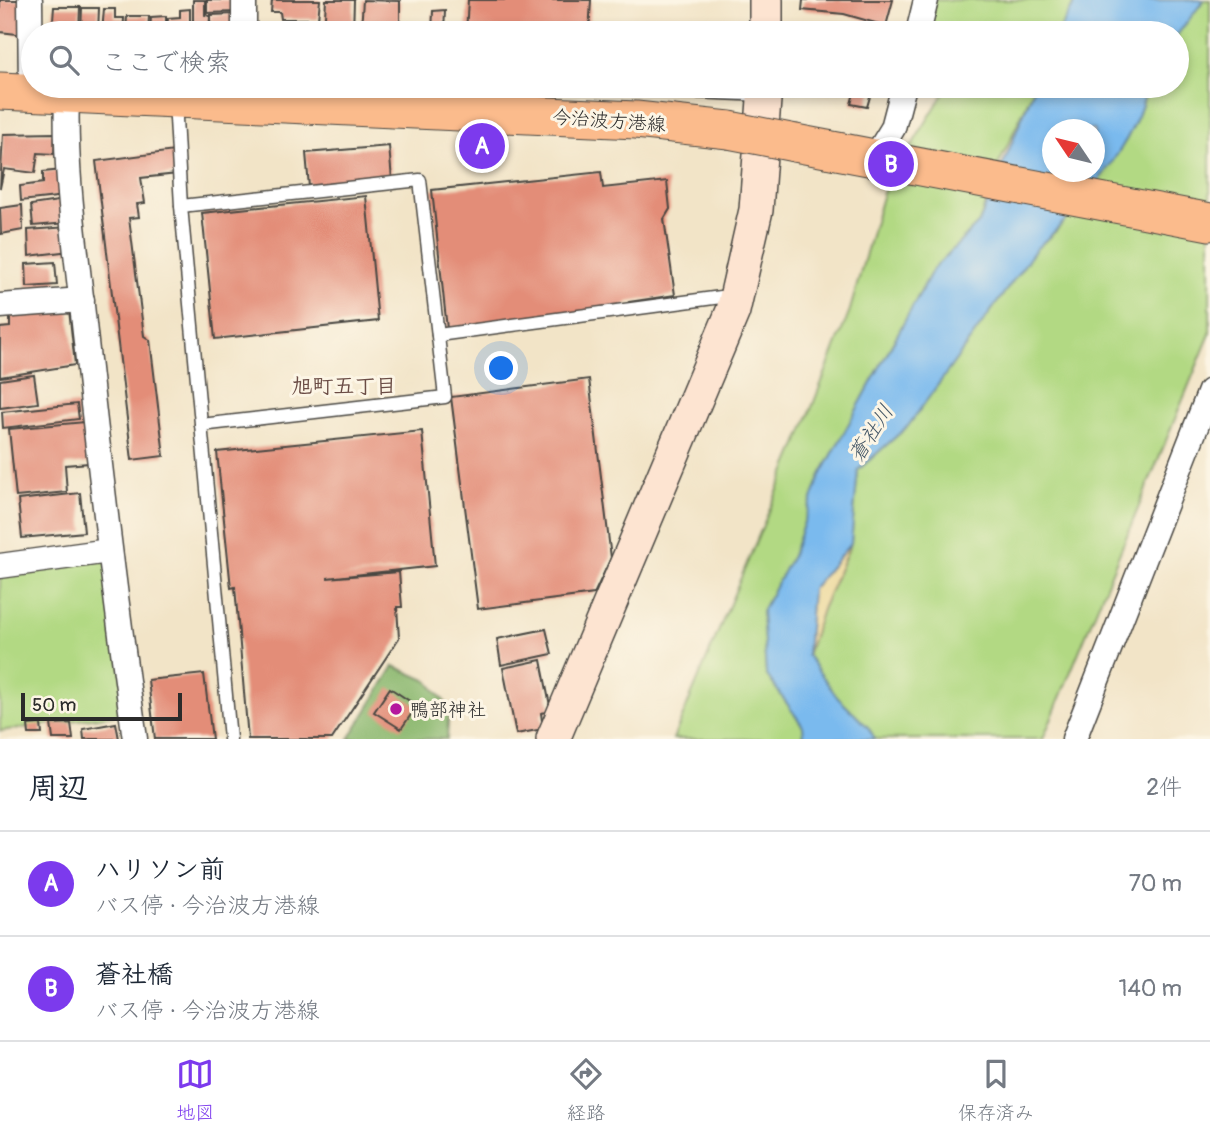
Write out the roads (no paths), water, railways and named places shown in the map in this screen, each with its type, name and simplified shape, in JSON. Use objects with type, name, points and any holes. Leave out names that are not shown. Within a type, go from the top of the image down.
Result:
[{"type":"main road","name":"今治波方港線","points":[[132,98],[203,98]]},
{"type":"main road","name":"今治波方港線","points":[[291,98],[636,120],[729,130],[1210,222]]},
{"type":"street","points":[[27,21],[30,0]]},
{"type":"street","points":[[244,0],[244,21]]},
{"type":"street","points":[[766,0],[766,21]]},
{"type":"street","points":[[921,21],[926,0]]},
{"type":"street","points":[[15,91],[21,55]]},
{"type":"street","points":[[67,98],[66,131],[82,300],[109,551],[135,739]]},
{"type":"street","points":[[553,739],[733,311],[757,210],[764,98]]},
{"type":"street","points":[[887,162],[901,98]]},
{"type":"street","points":[[0,306],[82,300]]},
{"type":"street","points":[[1074,739],[1210,391]]},
{"type":"street","points":[[0,566],[109,551]]},
{"type":"lane","points":[[175,100],[180,206],[230,739]]},
{"type":"lane","points":[[180,206],[420,180],[445,397],[201,425]]},
{"type":"lane","points":[[438,335],[737,295]]},
{"type":"water","points":[[1076,0],[1204,0],[1188,21],[1065,21]]},
{"type":"water","name":"蒼社川","points":[[1030,98],[1144,98],[1131,130],[1105,173],[1105,119],[1042,119],[1042,182],[1098,182],[1036,249],[908,426],[858,470],[851,543],[812,589],[807,655],[838,698],[868,727],[875,739],[804,739],[803,726],[766,674],[762,611],[792,556],[820,477],[933,269],[979,223]]},
{"type":"place","name":"ハリソン前","points":[[482,146]]},
{"type":"place","name":"蒼社橋","points":[[891,164]]},
{"type":"place","name":"鴨部神社","points":[[396,709]]},
{"type":"district","name":"旭町五丁目","points":[[344,386]]}]
